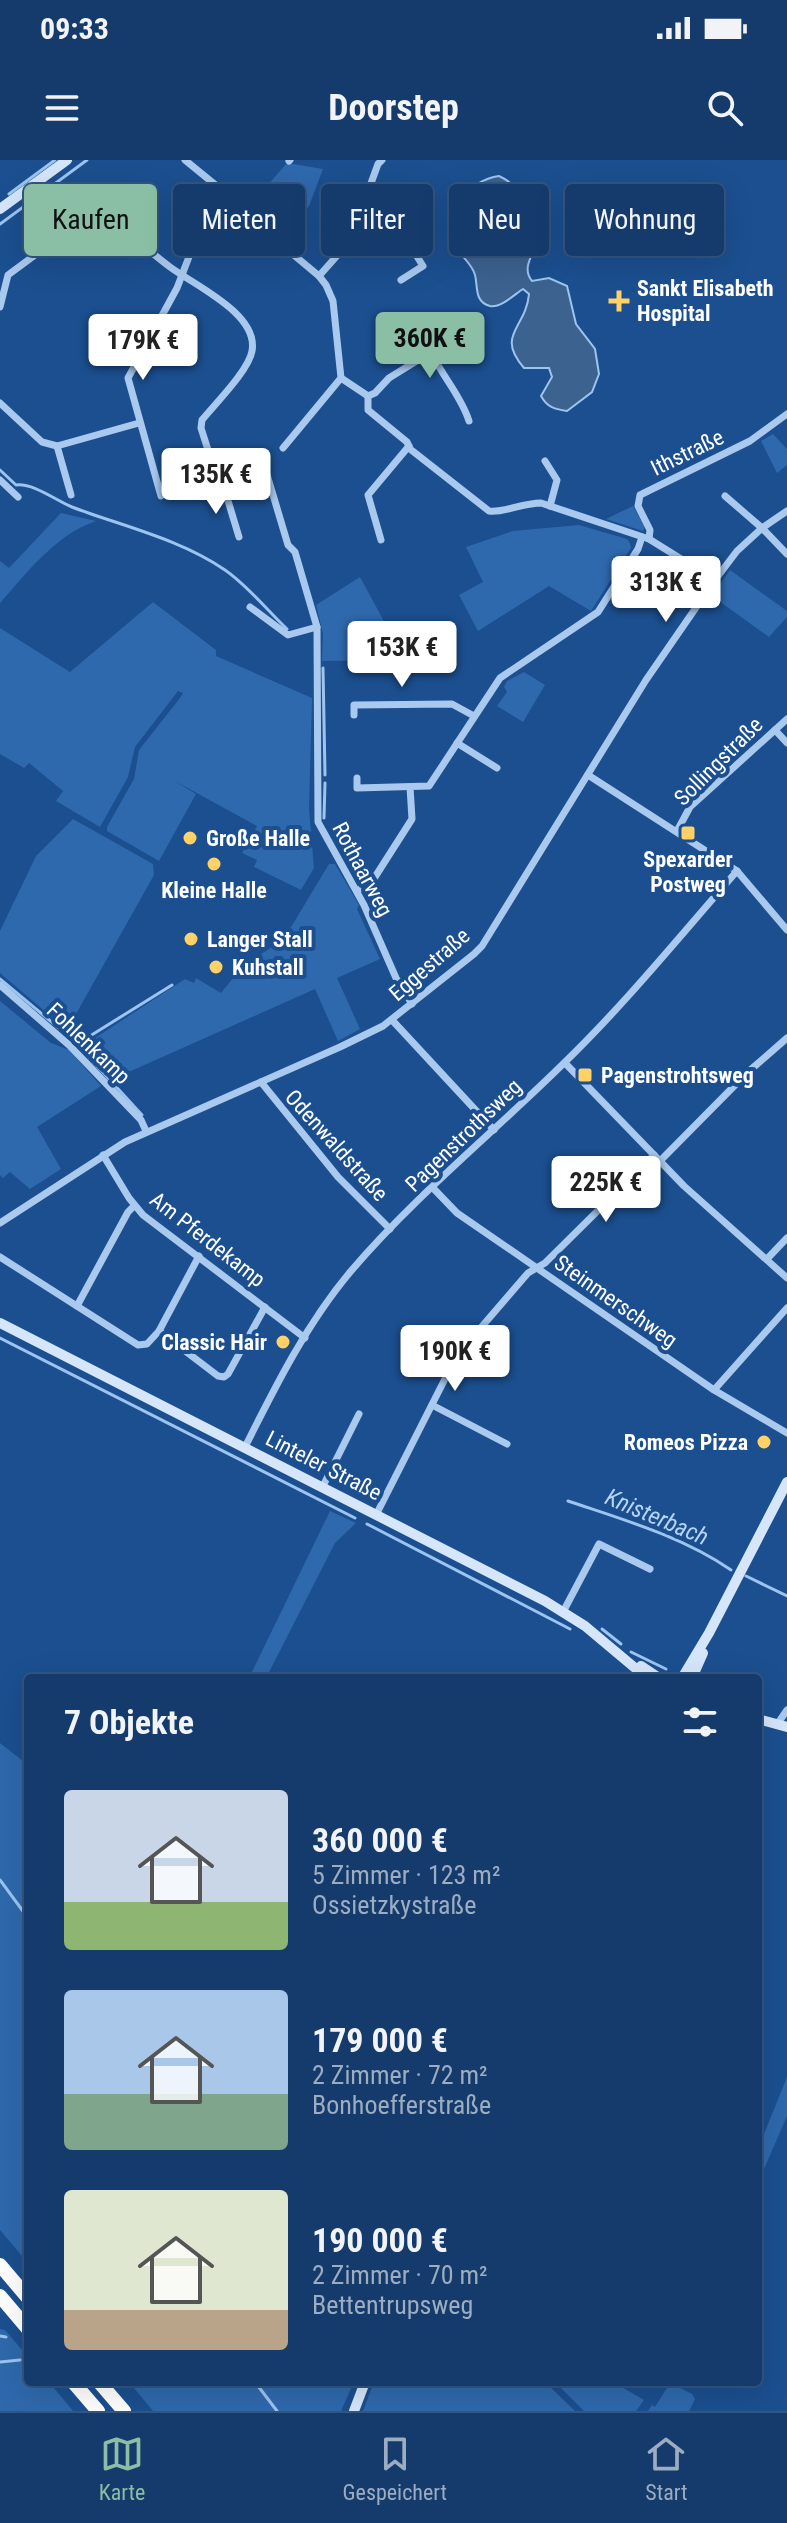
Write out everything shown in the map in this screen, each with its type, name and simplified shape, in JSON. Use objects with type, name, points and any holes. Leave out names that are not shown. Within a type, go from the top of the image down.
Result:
[{"type":"highway","points":[[0,2265],[24,2293]]},
{"type":"highway","points":[[0,2296],[24,2324]]},
{"type":"highway","points":[[76,2386],[98,2411]]},
{"type":"highway","points":[[102,2386],[124,2411]]},
{"type":"street","points":[[0,209],[67,160]]},
{"type":"street","points":[[185,160],[214,184]]},
{"type":"street","points":[[371,184],[382,160]]},
{"type":"street","points":[[0,307],[8,275],[58,238],[122,228],[195,281],[245,323],[253,341],[248,362],[202,420],[201,428],[239,537]]},
{"type":"street","points":[[161,496],[128,378],[183,275],[190,256]]},
{"type":"street","points":[[283,448],[341,378],[333,301],[319,276],[295,256]]},
{"type":"street","points":[[319,276],[337,256]]},
{"type":"street","points":[[401,280],[423,266],[417,256]]},
{"type":"street","points":[[425,331],[431,352],[464,405],[469,421]]},
{"type":"street","points":[[368,396],[389,378],[431,352]]},
{"type":"street","points":[[341,378],[368,396]]},
{"type":"street","points":[[368,396],[368,410],[489,511],[497,512],[526,503],[550,506],[645,538],[715,580]]},
{"type":"street","points":[[0,403],[42,442],[57,446],[139,423]]},
{"type":"street","name":"Ithstraße","points":[[645,538],[650,530],[638,506],[640,495],[750,441],[787,414]]},
{"type":"street","points":[[57,446],[71,495]]},
{"type":"street","points":[[381,540],[368,495],[409,446]]},
{"type":"street","points":[[545,461],[557,480],[550,506]]},
{"type":"street","name":"Rothaarweg","points":[[222,481],[265,468],[288,545],[295,552],[317,627],[318,822],[357,891],[396,978],[412,1004]]},
{"type":"street","points":[[0,480],[18,497]]},
{"type":"street","points":[[725,496],[787,554]]},
{"type":"street","name":"Eggestraße","points":[[0,1223],[103,1155],[146,1131],[340,1047],[392,1020],[482,946],[646,680],[715,580],[737,551],[787,511]]},
{"type":"street","points":[[357,778],[357,788],[429,786],[500,678],[598,612],[645,538]]},
{"type":"street","points":[[250,607],[288,635],[317,627]]},
{"type":"street","points":[[354,715],[354,705],[452,704],[474,716]]},
{"type":"street","name":"Sollingstraße","points":[[677,831],[690,807],[787,719]]},
{"type":"street","points":[[775,730],[787,743]]},
{"type":"street","points":[[457,743],[497,768]]},
{"type":"street","points":[[588,775],[737,871],[787,930]]},
{"type":"street","points":[[357,891],[375,877],[412,819],[410,787]]},
{"type":"street","name":"Pagenstrothsweg","points":[[245,1447],[275,1387],[335,1291],[390,1229],[565,1063],[737,871]]},
{"type":"street","name":"Fohlenkamp","points":[[0,985],[69,1045],[141,1120],[146,1131]]},
{"type":"street","points":[[392,1020],[494,1130]]},
{"type":"street","points":[[376,1515],[450,1369],[472,1338],[528,1273],[787,1038]]},
{"type":"street","points":[[565,1063],[657,1158],[787,1278]]},
{"type":"street","name":"Odenwaldstraße","points":[[261,1082],[338,1177],[390,1229]]},
{"type":"street","name":"Am Pferdekamp","points":[[103,1155],[134,1206],[305,1338]]},
{"type":"street","name":"Steinmerschweg","points":[[433,1188],[457,1213],[714,1390],[787,1433]]},
{"type":"street","points":[[77,1306],[134,1206]]},
{"type":"street","points":[[767,1259],[787,1238]]},
{"type":"street","points":[[0,1257],[138,1345],[147,1344],[159,1331],[199,1256]]},
{"type":"street","points":[[159,1331],[218,1376],[224,1377],[265,1307]]},
{"type":"street","points":[[714,1390],[787,1308]]},
{"type":"street","name":"Linteler Straße","points":[[0,1323],[563,1612],[653,1674]]},
{"type":"street","points":[[432,1405],[507,1444]]},
{"type":"street","points":[[322,1488],[359,1414]]},
{"type":"street","points":[[684,1674],[787,1482]]},
{"type":"street","points":[[563,1612],[599,1544],[650,1569]]},
{"type":"street","points":[[694,1674],[709,1633]]},
{"type":"street","name":"Linteler Straße","points":[[622,1655],[643,1674]]},
{"type":"street","points":[[762,1720],[783,1725],[787,1710]]},
{"type":"street","points":[[354,2411],[363,2386]]},
{"type":"shaded area","points":[[287,163],[323,169],[305,211],[305,184],[269,184]]},
{"type":"shaded area","points":[[499,176],[511,184],[477,184]]},
{"type":"shaded area","points":[[462,256],[532,256],[528,269],[532,281],[549,278],[567,286],[576,324],[595,349],[599,374],[592,392],[567,411],[546,403],[541,396],[552,377],[549,368],[524,368],[512,347],[514,331],[523,316],[529,294],[523,289],[499,305],[485,304],[479,297],[473,271]]},
{"type":"shaded area","points":[[773,434],[787,449],[787,465],[777,473],[761,441]]},
{"type":"shaded area","points":[[633,506],[645,527],[643,531],[606,519]]},
{"type":"shaded area","points":[[61,513],[96,521],[55,545],[0,603],[0,561],[9,568]]},
{"type":"shaded area","points":[[579,525],[627,539],[631,548],[591,611],[549,586],[478,631],[459,595],[483,582],[466,547],[513,531]]},
{"type":"shaded area","points":[[730,570],[787,611],[787,617],[769,637],[712,596]]},
{"type":"shaded area","points":[[360,577],[405,660],[322,661],[323,634],[316,605]]},
{"type":"shaded area","points":[[153,602],[216,650],[216,656],[312,698],[309,809],[314,868],[301,890],[254,867],[257,860],[242,853],[257,826],[173,780],[196,794],[159,861],[107,831],[134,779],[139,750],[183,693],[178,691],[135,747],[128,777],[100,827],[56,801],[63,791],[29,763],[24,768],[0,754],[0,628],[70,672]]},
{"type":"shaded area","points":[[524,672],[545,685],[523,722],[497,706],[507,692],[504,687],[507,681]]},
{"type":"shaded area","points":[[73,819],[153,864],[154,875],[67,1030],[0,973],[0,931],[36,856]]},
{"type":"shaded area","points":[[329,864],[335,864],[359,905],[357,909],[380,959],[337,978],[360,1029],[338,1041],[315,989],[113,1079],[83,1046],[185,979],[194,983],[196,978],[221,993],[241,968],[288,932]]},
{"type":"shaded area","points":[[0,1001],[51,1043],[69,1050],[101,1086],[37,1127],[61,1169],[30,1189],[10,1172],[3,1178],[0,1175]]},
{"type":"shaded area","points":[[330,1511],[356,1523],[335,1543],[268,1674],[251,1674]]},
{"type":"shaded area","points":[[0,1743],[24,1762],[24,2258],[0,2230]]},
{"type":"shaded area","points":[[787,2077],[787,2116],[762,2174],[762,2139]]},
{"type":"shaded area","points":[[0,2329],[5,2330],[24,2352],[24,2386],[52,2386],[73,2411],[0,2411]]},
{"type":"shaded area","points":[[132,2386],[352,2386],[341,2411],[153,2411]]},
{"type":"shaded area","points":[[372,2386],[549,2386],[575,2411],[363,2411]]},
{"type":"shaded area","points":[[559,2386],[620,2386],[644,2400],[636,2411],[584,2411]]},
{"type":"shaded area","points":[[668,2386],[676,2386],[692,2394],[695,2399],[689,2411],[648,2411],[652,2405],[655,2407]]},
{"type":"waterway","points":[[9,194],[55,160]]},
{"type":"waterway","points":[[0,224],[87,160]]},
{"type":"waterway","points":[[0,470],[16,485],[37,489],[72,507],[170,541],[208,559],[241,583],[287,629]]},
{"type":"waterway","points":[[323,668],[325,775]]},
{"type":"waterway","points":[[324,818],[325,783]]},
{"type":"waterway","name":"Knisterbach","points":[[0,979],[66,1034]]},
{"type":"waterway","points":[[90,1036],[172,985]]},
{"type":"waterway","name":"Knisterbach","points":[[77,1044],[142,1115]]},
{"type":"waterway","points":[[0,1338],[355,1518]]},
{"type":"waterway","name":"Knisterbach","points":[[568,1501],[672,1538],[731,1570]]},
{"type":"waterway","points":[[367,1524],[570,1629]]},
{"type":"waterway","name":"Knisterbach","points":[[746,1576],[787,1596]]},
{"type":"waterway","points":[[602,1629],[621,1644]]},
{"type":"waterway","points":[[631,1652],[666,1669]]},
{"type":"waterway","points":[[0,1880],[24,1913]]},
{"type":"waterway","points":[[0,2336],[6,2337]]},
{"type":"waterway","points":[[0,2362],[20,2360]]},
{"type":"waterway","points":[[258,2386],[277,2411]]},
{"type":"place","name":"Sankt Elisabeth Hospital","points":[[619,301]]},
{"type":"place","name":"Spexarder Postweg","points":[[688,833]]},
{"type":"place","name":"Große Halle","points":[[190,838]]},
{"type":"place","name":"Kleine Halle","points":[[214,864]]},
{"type":"place","name":"Langer Stall","points":[[191,939]]},
{"type":"place","name":"Kuhstall","points":[[216,967]]},
{"type":"place","name":"Pagenstrohtsweg","points":[[585,1075]]},
{"type":"place","name":"Classic Hair","points":[[283,1342]]},
{"type":"place","name":"Romeos Pizza","points":[[764,1442]]}]
